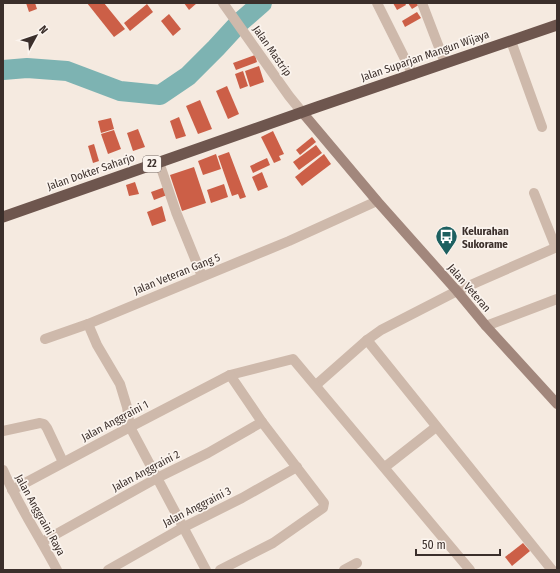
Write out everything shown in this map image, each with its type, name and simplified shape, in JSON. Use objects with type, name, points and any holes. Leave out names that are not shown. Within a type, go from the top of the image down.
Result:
[{"type":"highway","name":"Jalan Suparjan Mangun Wijaya","points":[[302,112],[557,25]]},
{"type":"highway","name":"Jalan Dokter Saharjo","points":[[3,217],[302,112]]},
{"type":"main road","name":"Jalan Veteran","points":[[302,112],[486,326],[556,401]]},
{"type":"street","name":"Jalan Mastrip","points":[[223,3],[302,112]]},
{"type":"street","points":[[377,3],[413,75]]},
{"type":"street","points":[[422,3],[445,63]]},
{"type":"street","points":[[511,41],[542,127]]},
{"type":"street","points":[[159,162],[176,212],[202,276]]},
{"type":"street","points":[[470,570],[316,385],[367,340],[381,330],[457,291],[556,248],[534,193]]},
{"type":"street","name":"Jalan Veteran Gang 5","points":[[45,339],[88,324],[289,241],[377,201]]},
{"type":"street","points":[[486,326],[557,299]]},
{"type":"street","points":[[88,324],[97,345],[120,384],[130,426],[182,528],[206,570]]},
{"type":"street","points":[[367,340],[552,570],[557,566]]},
{"type":"street","name":"Jalan Anggraini 1","points":[[12,490],[130,426],[230,375],[293,359],[316,385]]},
{"type":"street","points":[[220,570],[273,543],[323,508],[324,503],[262,422],[230,375]]},
{"type":"street","name":"Jalan Anggraini 2","points":[[42,542],[157,478],[208,453],[262,422]]},
{"type":"street","points":[[3,430],[40,423],[44,424],[64,462]]},
{"type":"street","points":[[385,467],[436,427]]},
{"type":"street","name":"Jalan Anggraini 3","points":[[108,570],[182,528],[242,498],[297,466]]},
{"type":"street","name":"Jalan Anggraini Raya","points":[[3,470],[12,490],[57,570]]},
{"type":"street","points":[[344,570],[357,563]]},
{"type":"building","points":[[26,3],[35,3],[37,9],[29,12]]},
{"type":"building","points":[[87,3],[104,3],[125,29],[114,37]]},
{"type":"building","points":[[184,3],[197,3],[189,10]]},
{"type":"building","points":[[393,3],[405,3],[406,5],[397,10]]},
{"type":"building","points":[[408,3],[422,3],[412,9]]},
{"type":"building","points":[[147,4],[153,12],[130,31],[124,23]]},
{"type":"building","points":[[417,12],[421,18],[405,27],[402,21]]},
{"type":"building","points":[[169,14],[181,29],[173,36],[161,21]]},
{"type":"building","points":[[255,55],[257,62],[236,70],[233,63]]},
{"type":"building","points":[[259,66],[264,82],[250,87],[245,71]]},
{"type":"building","points":[[243,71],[248,86],[240,89],[235,74]]},
{"type":"building","points":[[227,86],[239,114],[228,119],[216,91]]},
{"type":"building","points":[[200,100],[212,129],[198,134],[186,106]]},
{"type":"building","points":[[179,117],[186,136],[176,139],[170,121]]},
{"type":"building","points":[[111,118],[114,129],[101,133],[98,121]]},
{"type":"building","points":[[138,129],[145,147],[133,151],[127,133]]},
{"type":"building","points":[[114,130],[121,149],[108,154],[101,134]]},
{"type":"building","points":[[273,131],[284,154],[279,156],[281,160],[274,163],[261,137]]},
{"type":"building","points":[[312,137],[316,142],[300,155],[296,150]]},
{"type":"building","points":[[94,144],[99,161],[93,163],[88,146]]},
{"type":"building","points":[[316,145],[322,153],[299,170],[293,162]]},
{"type":"building","points":[[229,152],[246,197],[240,199],[238,194],[232,196],[218,156]]},
{"type":"building","points":[[216,154],[221,169],[203,175],[198,161]]},
{"type":"building","points":[[324,154],[331,164],[302,186],[295,177]]},
{"type":"building","points":[[267,158],[270,165],[253,173],[250,166]]},
{"type":"building","points":[[194,167],[206,203],[182,211],[170,175]]},
{"type":"building","points":[[262,172],[268,187],[258,191],[252,177]]},
{"type":"building","points":[[135,182],[139,194],[129,196],[126,185]]},
{"type":"building","points":[[224,184],[228,197],[211,203],[207,190]]},
{"type":"building","points":[[165,187],[167,195],[154,200],[151,192]]},
{"type":"building","points":[[162,206],[166,221],[152,226],[147,212]]},
{"type":"building","points":[[523,543],[530,551],[512,566],[505,557]]},
{"type":"waterway","points":[[3,70],[27,68],[67,71],[120,91],[160,95],[188,76],[239,23],[262,3]]},
{"type":"place","name":"Kelurahan Sukorame","points":[[446,256]]}]
